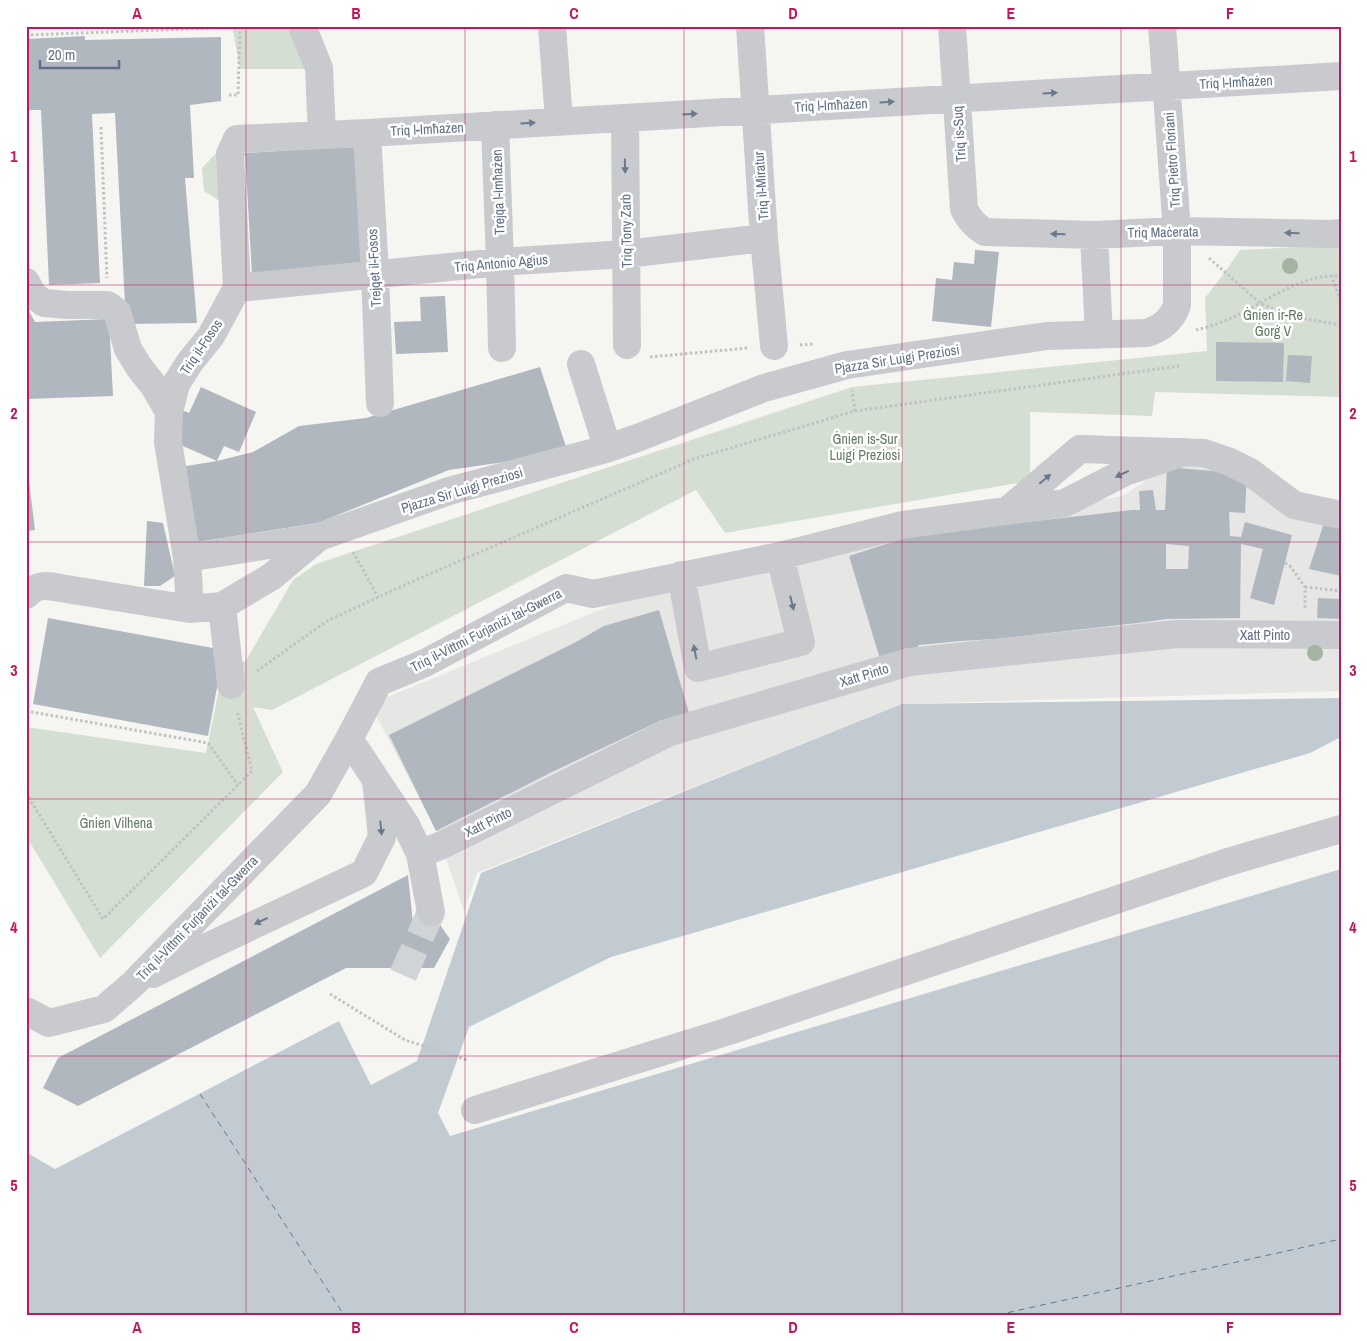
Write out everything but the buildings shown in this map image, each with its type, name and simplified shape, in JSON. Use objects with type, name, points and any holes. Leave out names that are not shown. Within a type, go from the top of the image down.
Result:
[{"type":"street","points":[[302,26],[319,68],[322,134]]},
{"type":"street","points":[[552,26],[559,121]]},
{"type":"street","name":"Triq il-Miratur","points":[[750,26],[764,238],[774,346]]},
{"type":"street","name":"Triq is-Suq","points":[[952,26],[964,209],[975,226],[985,232]]},
{"type":"street","name":"Triq Pietro Floriani","points":[[1162,26],[1177,231],[1177,305],[1168,322]]},
{"type":"street","name":"Triq l-Imħażen","points":[[237,288],[230,154],[237,138],[367,133],[1341,76]]},
{"type":"street","name":"Triq Tony Zarb","points":[[625,118],[626,254],[637,351]]},
{"type":"street","name":"Trejqa l-Imħażen","points":[[495,125],[502,348]]},
{"type":"street","name":"Trejqet il-Fosos","points":[[367,133],[380,403]]},
{"type":"street","name":"Triq Maċerata","points":[[985,232],[1094,235],[1177,231],[1331,234],[1341,232]]},
{"type":"street","points":[[1094,235],[1100,335]]},
{"type":"street","name":"Triq Antonio Agius","points":[[237,288],[500,262],[626,254],[764,238]]},
{"type":"street","points":[[26,282],[33,295],[44,303],[108,305],[117,312],[128,349],[154,386],[169,412]]},
{"type":"street","name":"Triq il-Fosos","points":[[187,558],[168,442],[169,412],[176,384],[190,362],[211,336],[237,288]]},
{"type":"street","name":"Pjazza Sir Luigi Preziosi","points":[[187,558],[329,533],[449,491],[606,449],[640,438],[764,388],[847,365],[1047,336],[1147,333],[1158,329],[1168,322]]},
{"type":"street","points":[[581,364],[605,440],[606,449]]},
{"type":"street","name":"Triq il-Vittmi Furjaniżi tal-Gwerra","points":[[1008,510],[1080,449],[1204,453],[1230,462],[1250,472],[1294,506],[1341,515]]},
{"type":"street","name":"Triq il-Vittmi Furjaniżi tal-Gwerra","points":[[133,984],[318,794],[380,682],[424,663],[566,588],[593,594],[780,556],[902,525],[1065,503],[1125,472],[1184,452]]},
{"type":"street","name":"Pjazza Sir Luigi Preziosi","points":[[26,595],[32,590],[46,585],[190,609],[222,606],[271,576],[329,533]]},
{"type":"street","points":[[680,575],[698,668],[802,642],[780,556]]},
{"type":"street","points":[[187,558],[190,609]]},
{"type":"street","points":[[222,606],[230,685]]},
{"type":"street","name":"Xatt Pinto","points":[[420,854],[670,732],[909,662],[1177,634],[1341,635]]},
{"type":"street","points":[[349,739],[406,825],[420,854],[431,912]]},
{"type":"street","points":[[26,1011],[49,1024],[104,1009],[133,984],[364,873],[382,838],[376,780]]},
{"type":"street","points":[[475,1110],[729,1031],[1228,862],[1341,829]]},
{"type":"path","points":[[26,35],[240,27],[238,95],[229,95]]},
{"type":"path","points":[[101,127],[108,305]]},
{"type":"path","points":[[1177,231],[1260,303],[1290,316],[1341,325]]},
{"type":"path","points":[[1331,275],[1341,302]]},
{"type":"path","points":[[1168,322],[1183,334],[1232,318],[1301,282],[1331,275],[1341,277]]},
{"type":"path","points":[[637,351],[774,346]]},
{"type":"path","points":[[847,365],[855,411]]},
{"type":"path","points":[[26,793],[103,919],[252,771],[230,685],[248,678],[327,621],[694,459],[855,411],[1179,366]]},
{"type":"path","points":[[329,533],[378,597]]},
{"type":"path","points":[[1285,563],[1290,566],[1305,587],[1341,591]]},
{"type":"path","points":[[26,711],[208,743],[238,785]]},
{"type":"path","points":[[330,994],[405,1040],[467,1060]]},
{"type":"shaded area","points":[[1176,461],[1226,466],[1341,514],[1341,691],[902,704],[477,873],[464,911],[437,832],[370,704],[646,591],[900,532],[1122,496]]},
{"type":"shaded area","points":[[1341,698],[1341,754],[1310,753],[611,957],[469,1027],[438,1113],[450,1136],[1341,869],[1341,1315],[26,1315],[26,1152],[55,1169],[339,1021],[371,1085],[417,1061],[481,873],[902,704]]},
{"type":"green space","points":[[232,26],[290,26],[313,69],[240,69]]},
{"type":"green space","points":[[217,152],[221,202],[204,191],[202,168]]},
{"type":"green space","name":"Ġnien is-Sur Luigi Preziosi","points":[[1341,245],[1341,397],[1155,392],[1152,416],[1030,412],[1030,481],[725,533],[696,490],[272,710],[253,707],[283,772],[100,958],[26,836],[26,727],[206,753],[225,659],[245,662],[293,580],[316,564],[852,387],[1207,351],[1205,298],[1240,250]]},
{"type":"pier","points":[[1341,737],[1341,754],[1336,757],[1310,753]]},
{"type":"ferry route","points":[[200,1094],[344,1315]]},
{"type":"ferry route","points":[[997,1315],[1341,1239]]},
{"type":"tunnel","points":[[403,975],[431,912]]},
{"type":"park label","name":"Ġnien ir-Re Ġorġ V","points":[[1273,324]]},
{"type":"park label","name":"Ġnien Vilhena","points":[[116,823]]}]
